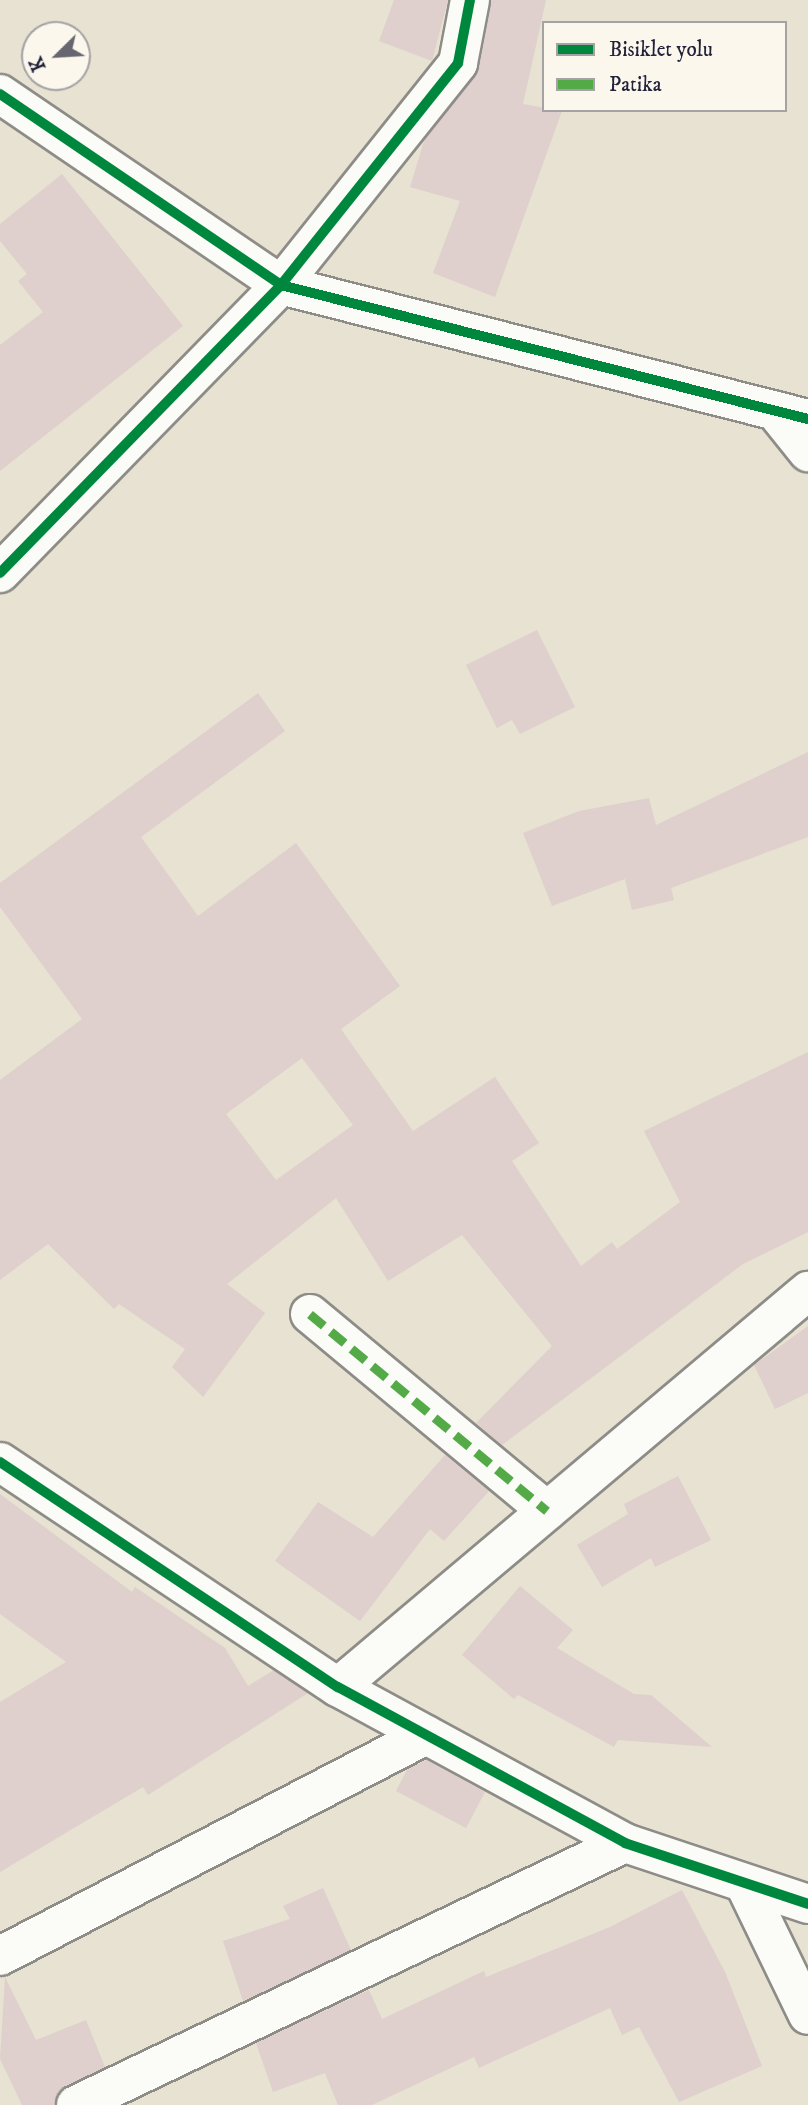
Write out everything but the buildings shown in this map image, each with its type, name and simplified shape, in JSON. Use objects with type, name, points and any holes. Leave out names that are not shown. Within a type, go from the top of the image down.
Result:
[{"type":"street","points":[[0,573],[281,285],[458,63],[470,0]]},
{"type":"street","points":[[0,94],[281,285],[791,415],[808,453]]},
{"type":"street","points":[[338,1687],[808,1291]]},
{"type":"street","points":[[310,1314],[547,1511]]},
{"type":"street","points":[[0,1462],[338,1687],[625,1843],[746,1887],[808,1904]]},
{"type":"street","points":[[0,1956],[426,1735]]},
{"type":"street","points":[[76,2105],[625,1843]]},
{"type":"street","points":[[746,1887],[808,2015]]},
{"type":"marked path","points":[[310,1314],[547,1511]]},
{"type":"cycle path","points":[[0,573],[281,285],[458,63],[470,0]]},
{"type":"cycle path","points":[[0,94],[281,285],[808,419]]},
{"type":"cycle path","points":[[0,1462],[338,1687],[625,1843],[808,1904]]}]
